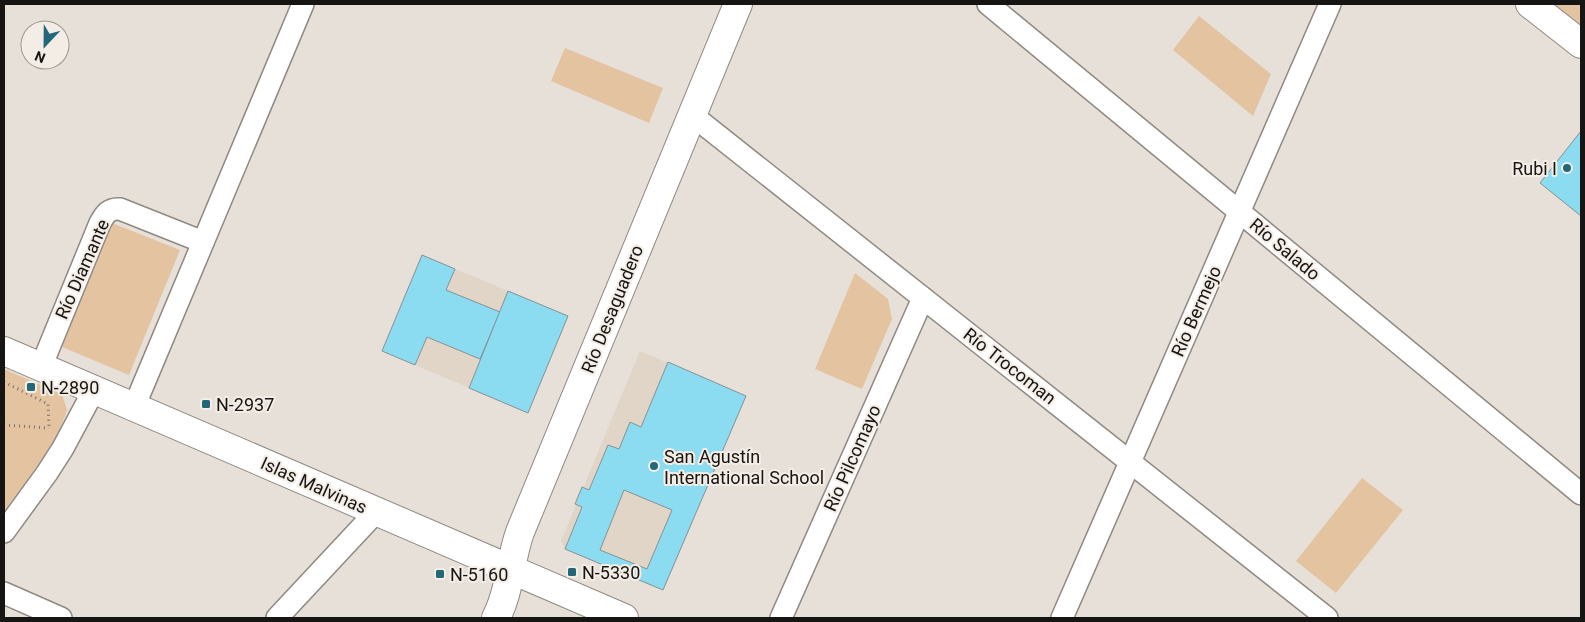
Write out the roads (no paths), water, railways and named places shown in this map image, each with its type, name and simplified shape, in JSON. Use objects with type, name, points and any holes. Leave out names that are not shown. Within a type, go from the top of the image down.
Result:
[{"type":"main road","points":[[1530,4],[1581,44]]},
{"type":"main road","name":"Río Desaguadero","points":[[496,618],[505,595],[520,532],[692,116],[735,5]]},
{"type":"main road","name":"Islas Malvinas","points":[[4,351],[624,618]]},
{"type":"street","points":[[134,407],[303,4]]},
{"type":"street","name":"Río Salado","points":[[988,4],[1581,494]]},
{"type":"street","name":"Río Bermejo","points":[[1062,618],[1330,4]]},
{"type":"street","name":"Río Trocoman","points":[[692,116],[1327,618]]},
{"type":"street","name":"Río Diamante","points":[[41,367],[100,223],[108,211],[113,208],[120,209],[203,242]]},
{"type":"street","name":"Río Pilcomayo","points":[[781,618],[923,298]]},
{"type":"street","points":[[4,532],[63,448],[94,390]]},
{"type":"street","points":[[277,618],[376,512]]},
{"type":"street","points":[[4,593],[61,618]]},
{"type":"place","name":"Rubi I","points":[[1567,168]]},
{"type":"place","name":"N-2890","points":[[31,387]]},
{"type":"place","name":"N-2937","points":[[206,404]]},
{"type":"place","name":"San Agustín International School","points":[[654,466]]},
{"type":"place","name":"N-5330","points":[[572,572]]},
{"type":"place","name":"N-5160","points":[[440,574]]}]
